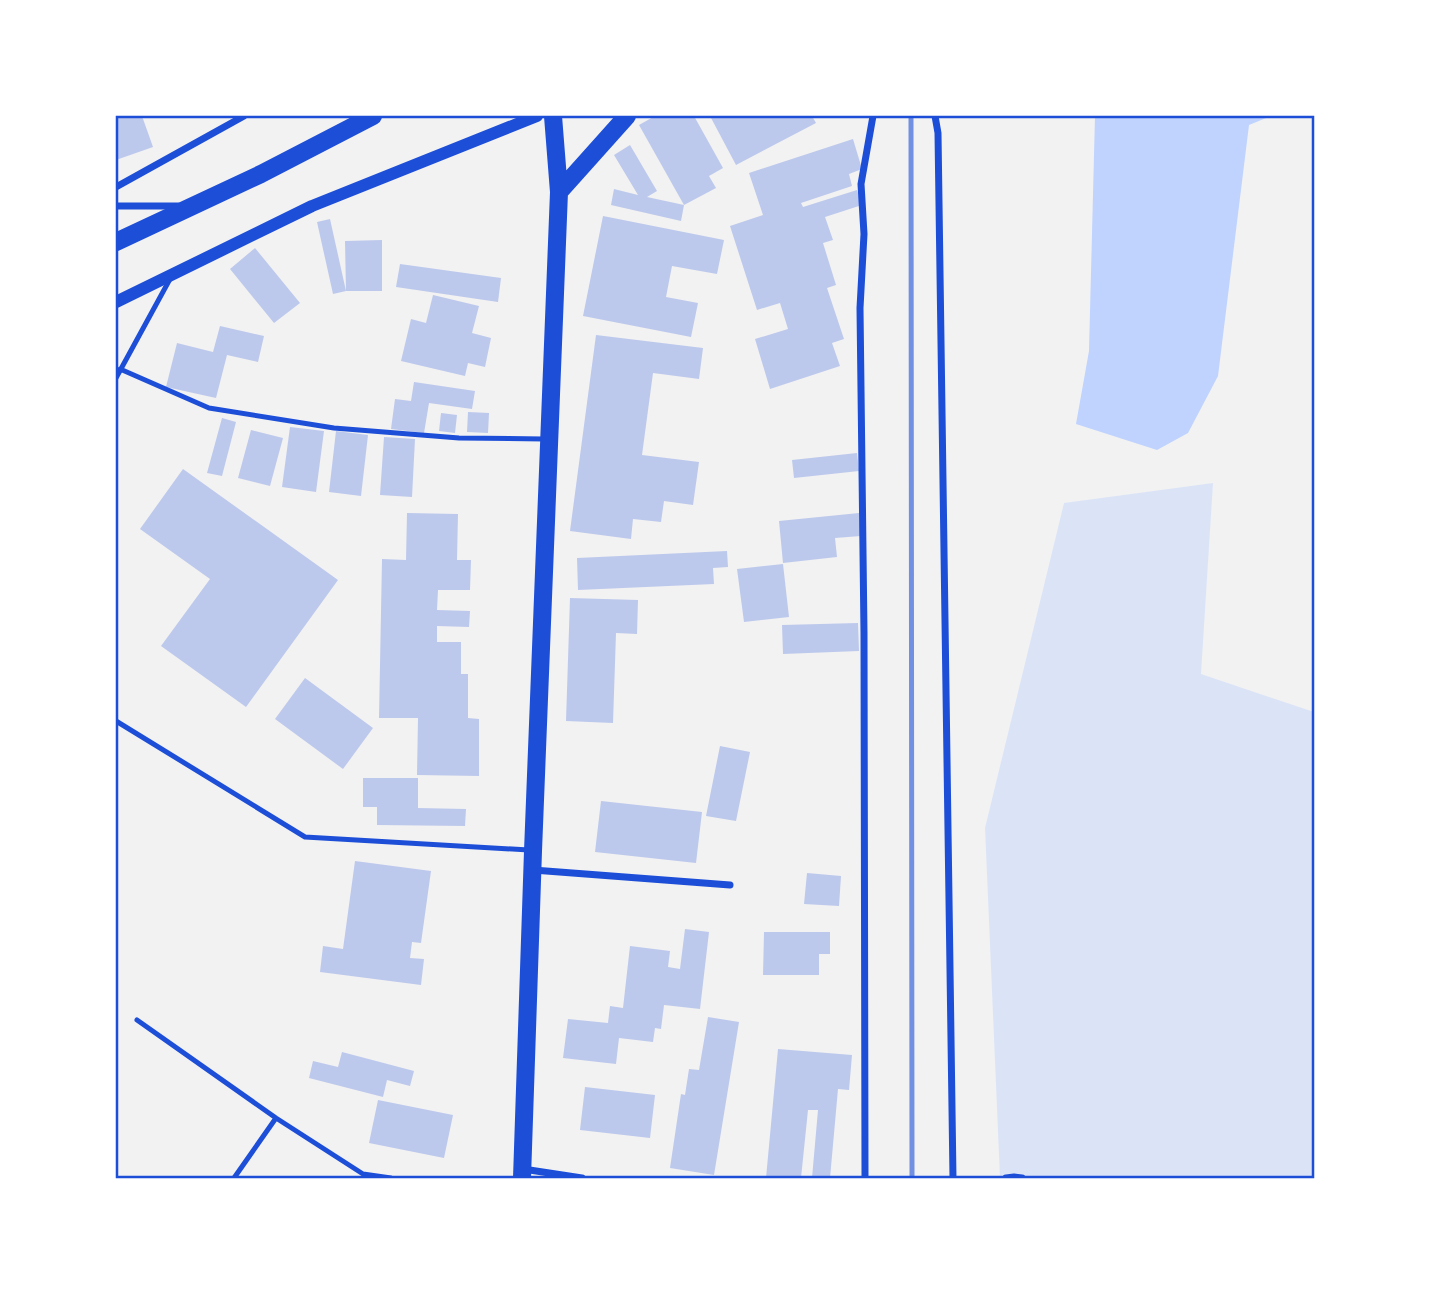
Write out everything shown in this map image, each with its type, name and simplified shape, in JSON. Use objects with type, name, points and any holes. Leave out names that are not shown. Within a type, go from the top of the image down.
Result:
[{"type":"main road","points":[[116,242],[261,174],[373,116]]},
{"type":"main road","points":[[522,1174],[559,192],[552,116]]},
{"type":"main road","points":[[559,192],[627,116]]},
{"type":"street","points":[[116,187],[244,116]]},
{"type":"street","points":[[116,302],[174,271],[312,206],[537,116]]},
{"type":"street","points":[[865,1178],[860,308],[864,233],[862,184],[873,116]]},
{"type":"street","points":[[935,116],[939,133],[953,1178]]},
{"type":"street","points":[[116,206],[192,207]]},
{"type":"street","points":[[532,870],[730,885]]},
{"type":"street","points":[[522,1174],[582,1178]]},
{"type":"street","points":[[1006,1178],[1022,1178]]},
{"type":"lane","points":[[116,378],[174,271]]},
{"type":"lane","points":[[120,369],[209,408],[334,428],[459,438],[549,439]]},
{"type":"lane","points":[[116,721],[305,837],[533,850]]},
{"type":"lane","points":[[137,1020],[276,1118],[363,1174],[391,1178]]},
{"type":"lane","points":[[234,1178],[276,1118]]},
{"type":"shaded area","points":[[1213,483],[1201,674],[1314,712],[1314,1178],[1000,1178],[985,828],[1064,503]]},
{"type":"water","points":[[1095,116],[1271,116],[1249,125],[1218,376],[1188,433],[1157,450],[1076,424],[1089,351]]},
{"type":"building","points":[[116,116],[142,116],[153,147],[116,160]]},
{"type":"building","points":[[655,116],[694,116],[723,168],[709,176],[716,188],[684,205],[639,125]]},
{"type":"building","points":[[710,116],[812,116],[816,123],[736,165]]},
{"type":"building","points":[[853,139],[862,169],[849,174],[852,186],[801,203],[803,207],[857,190],[862,205],[825,217],[833,240],[823,243],[836,285],[827,288],[844,339],[832,343],[840,366],[770,389],[755,339],[788,329],[780,303],[757,310],[730,226],[763,215],[749,173]]},
{"type":"building","points":[[630,145],[657,191],[647,197],[684,205],[681,221],[611,205],[614,189],[638,195],[614,155]]},
{"type":"building","points":[[603,216],[724,240],[717,274],[672,266],[666,297],[698,303],[691,337],[583,316]]},
{"type":"building","points":[[330,219],[346,291],[333,294],[317,222]]},
{"type":"building","points":[[382,240],[382,291],[346,291],[345,241]]},
{"type":"building","points":[[255,248],[300,303],[274,323],[230,269]]},
{"type":"building","points":[[400,264],[501,278],[498,302],[396,287]]},
{"type":"building","points":[[433,295],[479,306],[472,333],[491,338],[485,367],[468,363],[465,376],[401,361],[411,319],[426,323]]},
{"type":"building","points":[[220,326],[264,336],[258,362],[227,355],[216,398],[166,387],[177,343],[213,352]]},
{"type":"building","points":[[596,335],[703,348],[699,379],[653,373],[642,455],[699,462],[693,505],[664,501],[661,522],[633,519],[631,539],[570,531]]},
{"type":"building","points":[[414,382],[475,391],[472,409],[429,403],[424,433],[391,429],[395,399],[411,401]]},
{"type":"building","points":[[468,412],[489,413],[488,433],[467,432]]},
{"type":"building","points":[[441,413],[457,415],[455,433],[439,431]]},
{"type":"building","points":[[222,418],[236,422],[222,476],[207,473]]},
{"type":"building","points":[[290,427],[324,431],[316,492],[282,487]]},
{"type":"building","points":[[251,430],[283,438],[270,486],[238,478]]},
{"type":"building","points":[[336,431],[368,435],[361,496],[329,492]]},
{"type":"building","points":[[384,437],[415,439],[412,497],[380,495]]},
{"type":"building","points":[[857,453],[859,471],[794,478],[792,460]]},
{"type":"building","points":[[183,469],[338,580],[246,707],[161,646],[210,579],[140,529]]},
{"type":"building","points":[[407,513],[458,514],[457,560],[471,560],[470,590],[438,590],[437,610],[470,611],[469,627],[437,626],[437,642],[461,642],[461,674],[468,674],[468,718],[479,719],[479,776],[417,775],[418,718],[379,718],[382,559],[406,560]]},
{"type":"building","points":[[859,513],[861,536],[835,538],[837,557],[783,563],[779,521]]},
{"type":"building","points":[[727,551],[728,567],[713,568],[714,584],[578,590],[577,558]]},
{"type":"building","points":[[783,564],[789,617],[744,622],[737,569]]},
{"type":"building","points":[[570,598],[638,600],[637,634],[616,633],[613,723],[566,721]]},
{"type":"building","points":[[858,623],[859,651],[783,654],[782,625]]},
{"type":"building","points":[[305,678],[373,728],[343,769],[275,719]]},
{"type":"building","points":[[720,746],[750,752],[736,821],[706,816]]},
{"type":"building","points":[[363,778],[418,778],[418,808],[466,809],[465,826],[377,825],[377,807],[363,807]]},
{"type":"building","points":[[601,801],[702,812],[696,863],[595,852]]},
{"type":"building","points":[[355,861],[431,871],[421,943],[412,942],[410,958],[424,959],[421,985],[320,972],[323,946],[343,949]]},
{"type":"building","points":[[807,873],[841,876],[839,906],[804,904]]},
{"type":"building","points":[[685,929],[709,932],[700,1009],[664,1005],[661,1029],[655,1028],[653,1042],[619,1038],[616,1064],[563,1058],[568,1019],[608,1023],[610,1006],[623,1008],[630,946],[670,951],[668,967],[680,969]]},
{"type":"building","points":[[764,932],[830,932],[830,954],[819,954],[819,975],[763,975]]},
{"type":"building","points":[[708,1017],[739,1022],[714,1175],[670,1168],[681,1094],[685,1095],[689,1069],[699,1070]]},
{"type":"building","points":[[778,1049],[852,1055],[849,1090],[838,1089],[830,1178],[812,1178],[818,1110],[808,1110],[801,1178],[766,1178]]},
{"type":"building","points":[[342,1052],[414,1071],[410,1086],[387,1080],[383,1097],[309,1078],[313,1061],[338,1067]]},
{"type":"building","points":[[585,1087],[655,1095],[650,1138],[580,1130]]},
{"type":"building","points":[[378,1100],[453,1115],[444,1158],[369,1143]]},
{"type":"railway","points":[[911,116],[912,1178]]}]
